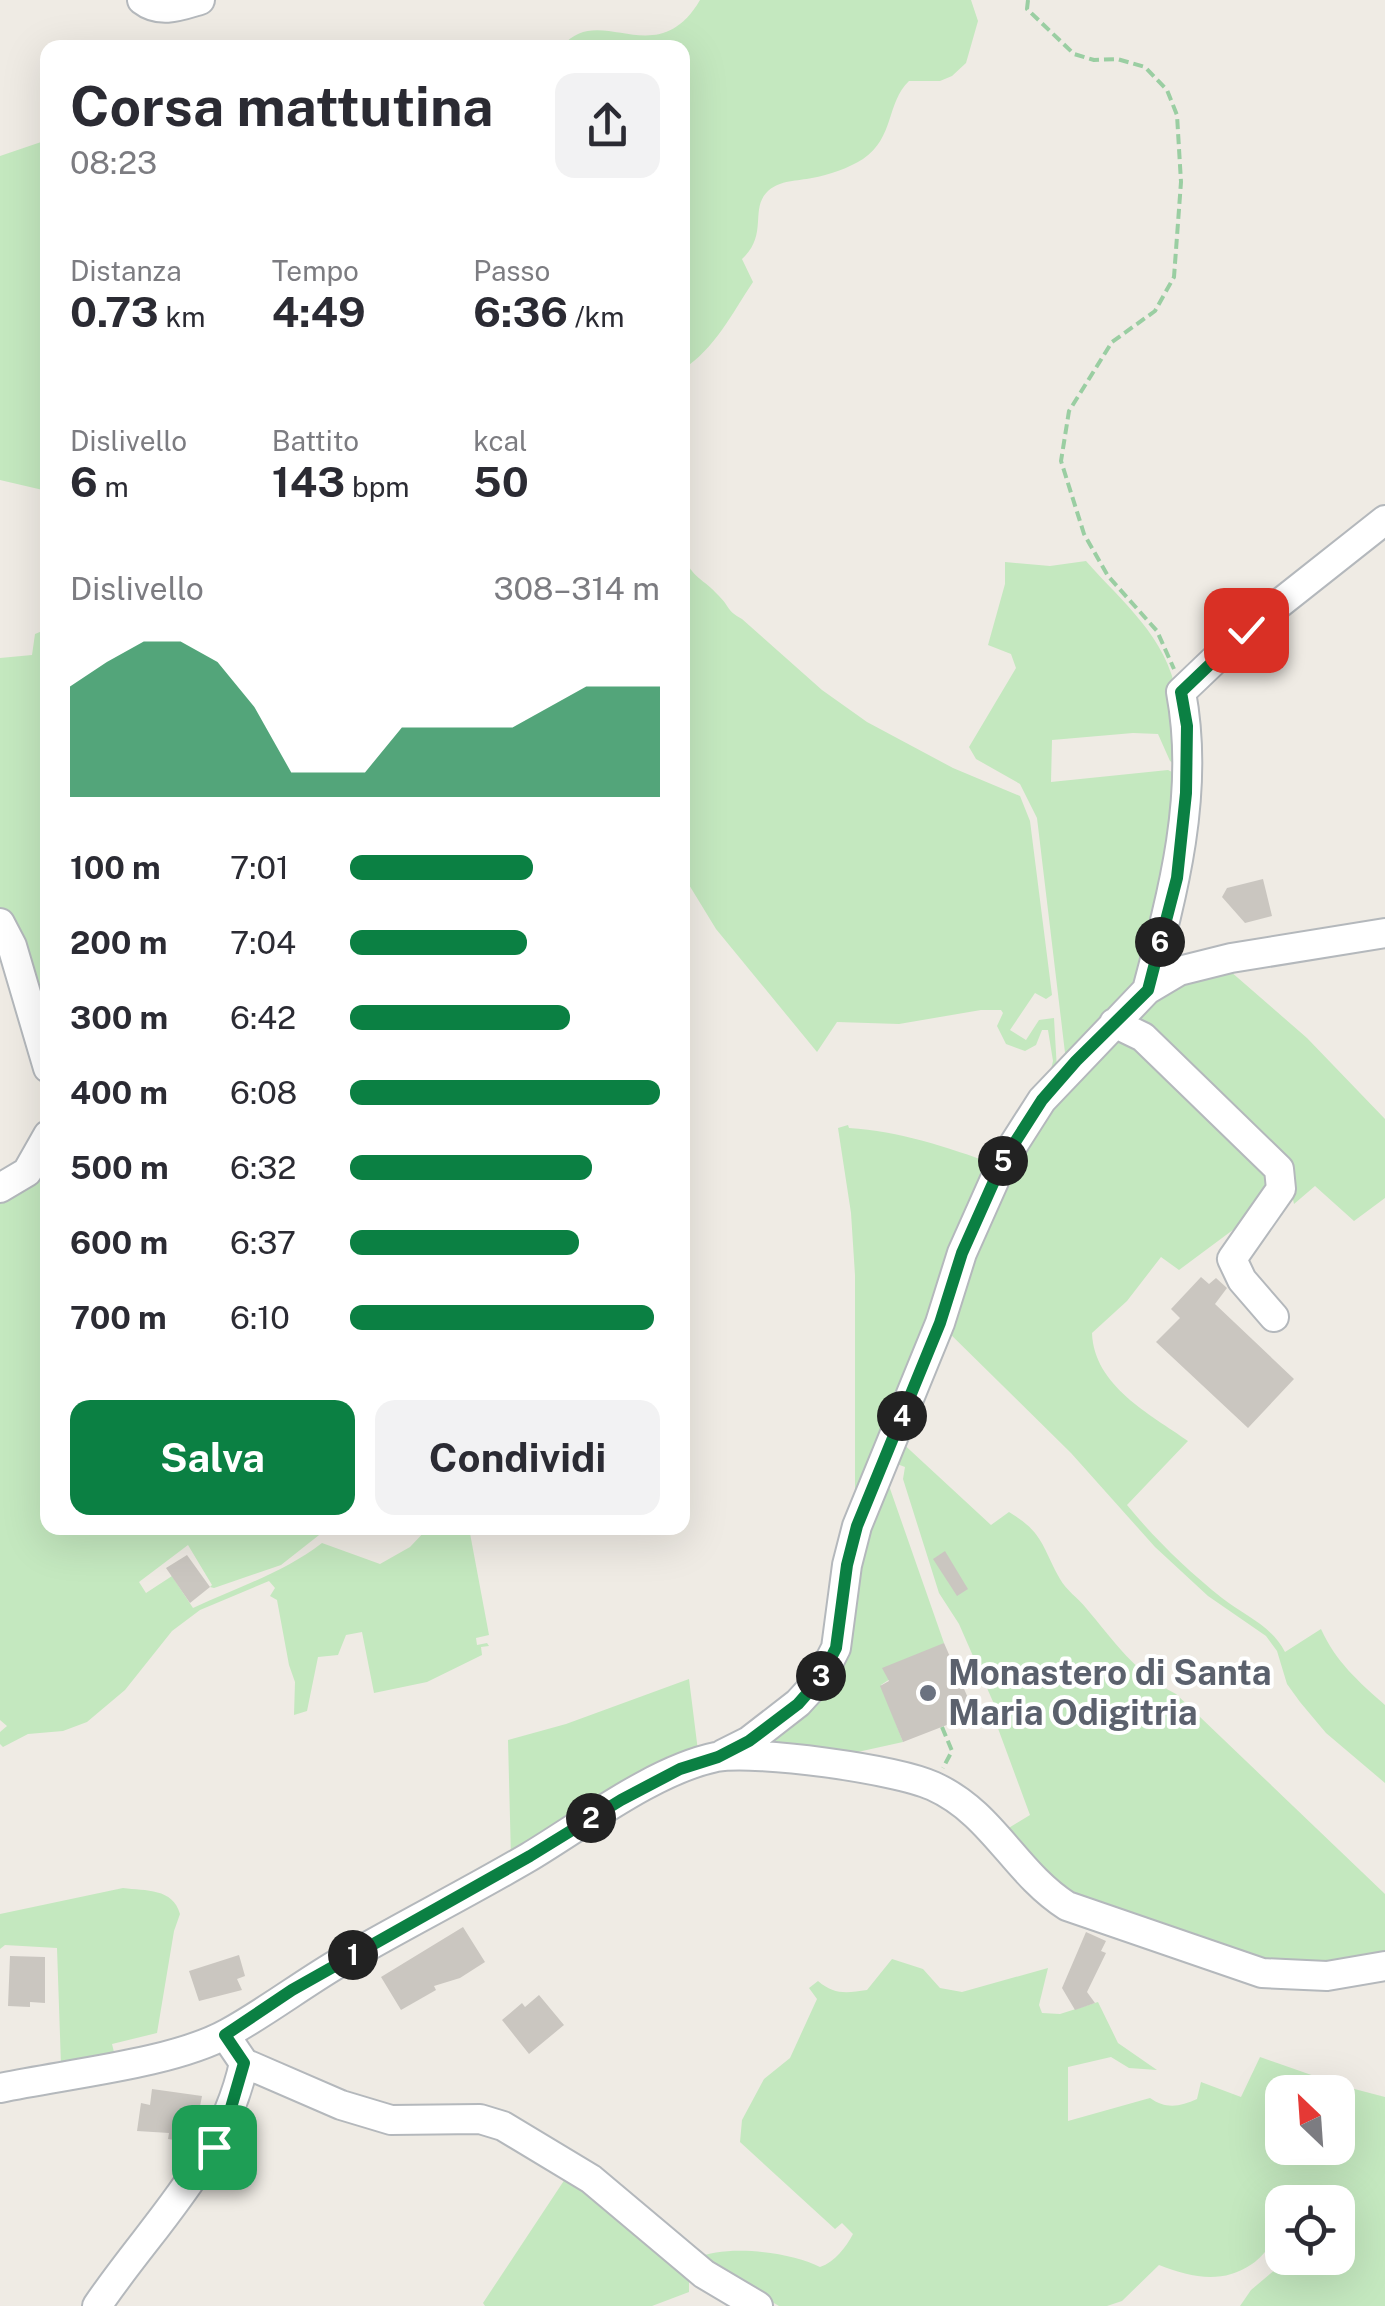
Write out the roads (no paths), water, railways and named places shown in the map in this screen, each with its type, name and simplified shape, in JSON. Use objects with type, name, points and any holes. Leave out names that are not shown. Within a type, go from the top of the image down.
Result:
[{"type":"street","points":[[142,0],[156,8],[174,8],[200,0]]},
{"type":"street","points":[[1148,990],[1177,878],[1186,776],[1187,726],[1181,692],[1246,630],[1385,520]]},
{"type":"street","points":[[0,923],[12,946],[40,1041]]},
{"type":"street","points":[[0,2088],[126,2064],[225,2035],[292,1990],[621,1800],[680,1769],[718,1757],[773,1724],[820,1679],[836,1648],[847,1565],[857,1526],[940,1323],[962,1253],[996,1176],[1042,1100],[1148,990],[1179,972],[1231,958],[1385,933]]},
{"type":"street","points":[[1114,1023],[1143,1038],[1279,1168],[1281,1189],[1232,1259],[1242,1280],[1274,1317]]},
{"type":"street","points":[[0,1188],[27,1172],[40,1149]]},
{"type":"street","points":[[718,1757],[771,1758],[858,1768],[897,1774],[931,1786],[962,1803],[994,1831],[1038,1887],[1066,1906],[1262,1973],[1326,1976],[1385,1966]]},
{"type":"street","points":[[225,2035],[244,2063],[327,2100],[391,2120],[480,2119],[503,2126],[591,2179],[704,2274],[758,2306]]},
{"type":"street","points":[[97,2306],[188,2188],[214,2147],[228,2118],[244,2063]]},
{"type":"place","name":"Monastero di Santa Maria Odigitria","points":[[928,1693]]}]
